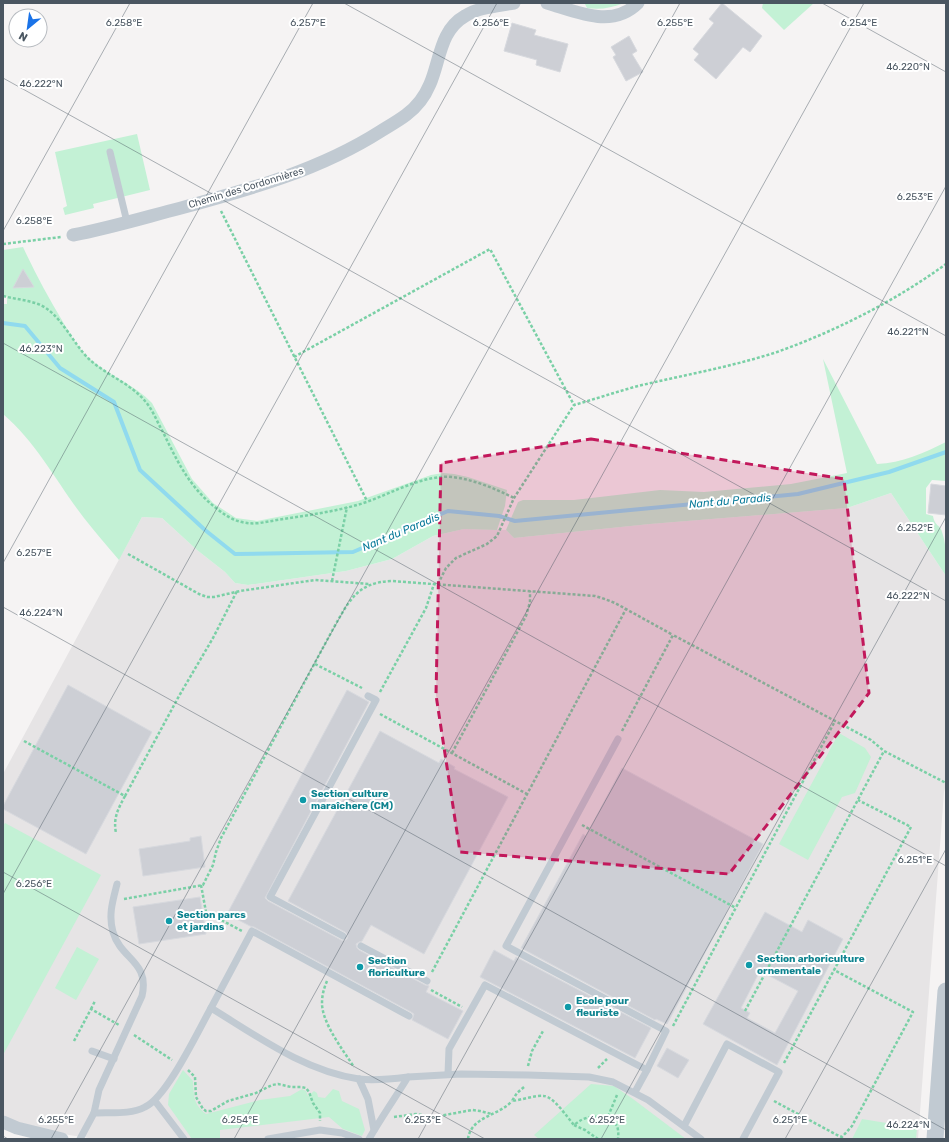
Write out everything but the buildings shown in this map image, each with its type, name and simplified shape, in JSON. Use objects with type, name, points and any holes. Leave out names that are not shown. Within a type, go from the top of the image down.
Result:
[{"type":"street","name":"Chemin des Cordonnières","points":[[73,235],[107,228],[290,176],[332,158],[365,141],[405,116],[414,108],[426,93],[435,71],[442,45],[450,30],[458,20],[469,13],[514,3]]},
{"type":"street","points":[[548,3],[594,16],[608,18],[628,12],[638,3]]},
{"type":"street","points":[[935,1139],[946,992]]},
{"type":"street","points":[[3,1122],[17,1128],[62,1139]]},
{"type":"lane","points":[[110,152],[127,222]]},
{"type":"lane","points":[[343,936],[270,897],[376,700],[368,696]]},
{"type":"lane","points":[[618,738],[506,946],[666,1031],[635,1092]]},
{"type":"lane","points":[[80,1139],[94,1113],[99,1090],[142,996],[144,983],[142,973],[120,947],[113,932],[110,917],[117,884]]},
{"type":"lane","points":[[94,1113],[127,1112],[145,1107],[155,1101],[179,1065],[252,931],[409,1016]]},
{"type":"lane","points":[[361,946],[427,981]]},
{"type":"lane","points":[[448,1074],[450,1050],[485,984],[647,1070]]},
{"type":"lane","points":[[211,1008],[302,1061],[336,1074],[359,1079],[378,1080],[448,1074],[589,1077],[613,1082],[635,1092],[701,1139]]},
{"type":"lane","points":[[684,1126],[727,1044],[779,1072],[743,1139]]},
{"type":"lane","points":[[92,1051],[114,1059]]},
{"type":"lane","points":[[369,1139],[378,1122],[385,1115],[408,1077]]},
{"type":"lane","points":[[359,1079],[368,1099],[374,1130]]},
{"type":"lane","points":[[155,1101],[184,1139]]},
{"type":"lane","points":[[268,1139],[320,1130],[342,1133],[359,1139]]},
{"type":"lane","points":[[318,1139],[320,1130]]},
{"type":"path","points":[[215,198],[367,501]]},
{"type":"path","points":[[3,244],[73,235]]},
{"type":"path","points":[[294,357],[490,249],[574,405]]},
{"type":"path","points":[[376,700],[426,608],[436,584],[446,568],[456,558],[475,550],[494,539],[500,532],[514,498],[574,405],[636,387],[734,364],[776,352],[866,313],[897,296],[946,264]]},
{"type":"path","points":[[3,296],[39,304],[48,310],[56,317],[90,360],[128,386],[144,400],[151,409],[176,459],[194,488],[208,502],[237,522],[251,524],[347,507],[420,482],[447,477],[466,480],[497,489],[514,498]]},
{"type":"path","points":[[332,581],[347,507]]},
{"type":"path","points":[[128,554],[204,596],[214,597],[315,580],[370,584]]},
{"type":"path","points":[[452,753],[526,616],[530,602],[530,591]]},
{"type":"path","points":[[116,832],[115,821],[117,812],[125,796],[179,696],[217,632],[226,615],[230,602],[237,592]]},
{"type":"path","points":[[427,981],[626,609]]},
{"type":"path","points":[[618,738],[674,635],[871,740],[884,751],[946,783]]},
{"type":"path","points":[[315,664],[354,684]]},
{"type":"path","points":[[371,710],[527,794]]},
{"type":"path","points":[[666,1031],[670,1033],[835,721]]},
{"type":"path","points":[[24,741],[125,796]]},
{"type":"path","points":[[745,1011],[884,751]]},
{"type":"path","points":[[779,1072],[911,827],[858,800]]},
{"type":"path","points":[[574,820],[736,908]]},
{"type":"path","points":[[201,886],[206,912],[246,933]]},
{"type":"path","points":[[766,1097],[842,1137],[852,1126],[868,1098],[913,1012],[834,970]]},
{"type":"path","points":[[330,974],[323,992],[322,1002],[324,1012],[335,1038],[359,1079]]},
{"type":"path","points":[[430,989],[470,1011]]},
{"type":"path","points":[[74,1040],[95,1001]]},
{"type":"path","points":[[91,1009],[127,1030],[189,1071],[195,1078],[196,1097],[203,1110],[211,1111],[228,1101],[276,1084],[291,1088],[306,1088],[318,1110]]},
{"type":"path","points":[[528,1075],[532,1051],[543,1031]]},
{"type":"path","points":[[589,1077],[605,1062],[611,1051]]},
{"type":"path","points":[[468,1139],[469,1131],[474,1125],[481,1119],[506,1108],[512,1102],[517,1093],[524,1087]]},
{"type":"path","points":[[512,1102],[539,1096],[548,1097],[574,1125],[585,1130],[598,1139]]},
{"type":"path","points":[[607,1119],[616,1097]]},
{"type":"path","points":[[385,1115],[392,1117],[416,1114],[434,1117],[472,1110],[492,1114]]},
{"type":"path","points":[[574,1125],[583,1118],[591,1116],[607,1119],[613,1121],[617,1126],[619,1130],[618,1139]]},
{"type":"highlighted area","points":[[591,439],[844,479],[869,693],[729,874],[460,852],[436,695],[441,463]]},
{"type":"shaded area","points":[[891,493],[946,576],[946,784],[944,792],[918,1139],[90,1139],[63,1134],[3,1118],[3,774],[142,517],[162,518],[197,550],[225,572],[235,583],[248,585],[346,571],[392,559],[433,536],[464,529],[506,530],[514,538],[650,524],[847,508]]},
{"type":"green space","points":[[585,3],[624,3],[596,9],[587,8]]},
{"type":"green space","points":[[763,3],[814,3],[784,30],[762,8]]},
{"type":"green space","points":[[137,134],[150,190],[93,204],[94,208],[65,215],[63,208],[67,206],[55,152]]},
{"type":"green space","points":[[23,247],[47,294],[78,346],[97,365],[137,390],[152,403],[192,479],[213,503],[236,518],[257,521],[358,501],[431,475],[443,473],[468,477],[507,490],[505,506],[497,530],[464,529],[433,536],[392,559],[346,571],[248,585],[235,583],[225,572],[197,550],[162,518],[142,517],[119,560],[74,505],[36,450],[15,425],[3,414],[3,304],[7,304],[7,297],[3,294],[3,250]]},
{"type":"green space","points":[[823,359],[877,464],[904,460],[946,442],[946,481],[932,480],[926,488],[926,514],[933,516],[944,537],[946,576],[891,493],[847,508],[650,524],[514,538],[506,530],[518,502],[523,500],[574,500],[660,490],[704,492],[791,484],[847,473]]},
{"type":"green space","points":[[839,733],[865,748],[871,757],[855,793],[842,797],[808,860],[779,844]]},
{"type":"green space","points":[[5,823],[101,875],[3,1055],[3,826]]},
{"type":"green space","points":[[77,947],[99,959],[76,1000],[55,988]]},
{"type":"green space","points":[[183,1070],[193,1081],[196,1103],[206,1114],[260,1100],[290,1096],[302,1089],[306,1091],[308,1096],[314,1091],[317,1093],[318,1097],[325,1098],[333,1089],[339,1091],[342,1101],[359,1109],[365,1130],[362,1136],[343,1129],[329,1117],[220,1130],[220,1139],[192,1139],[168,1105],[169,1094]]},
{"type":"green space","points":[[591,1084],[614,1086],[686,1139],[539,1139],[534,1135]]},
{"type":"green space","points":[[862,1119],[917,1128],[916,1139],[852,1139]]},
{"type":"waterway","name":"Nant du Paradis","points":[[3,323],[25,326],[60,368],[114,402],[140,470],[205,530],[235,554],[353,552],[448,511],[499,516],[515,521],[798,494],[889,472],[946,452]]},
{"type":"place","name":"Section culture maraîchere (CM)","points":[[303,800]]},
{"type":"place","name":"Section parcs et jardins","points":[[169,921]]},
{"type":"place","name":"Section arboriculture ornementale","points":[[749,965]]},
{"type":"place","name":"Section floriculture","points":[[360,967]]},
{"type":"place","name":"Ecole pour fleuriste","points":[[568,1007]]}]
